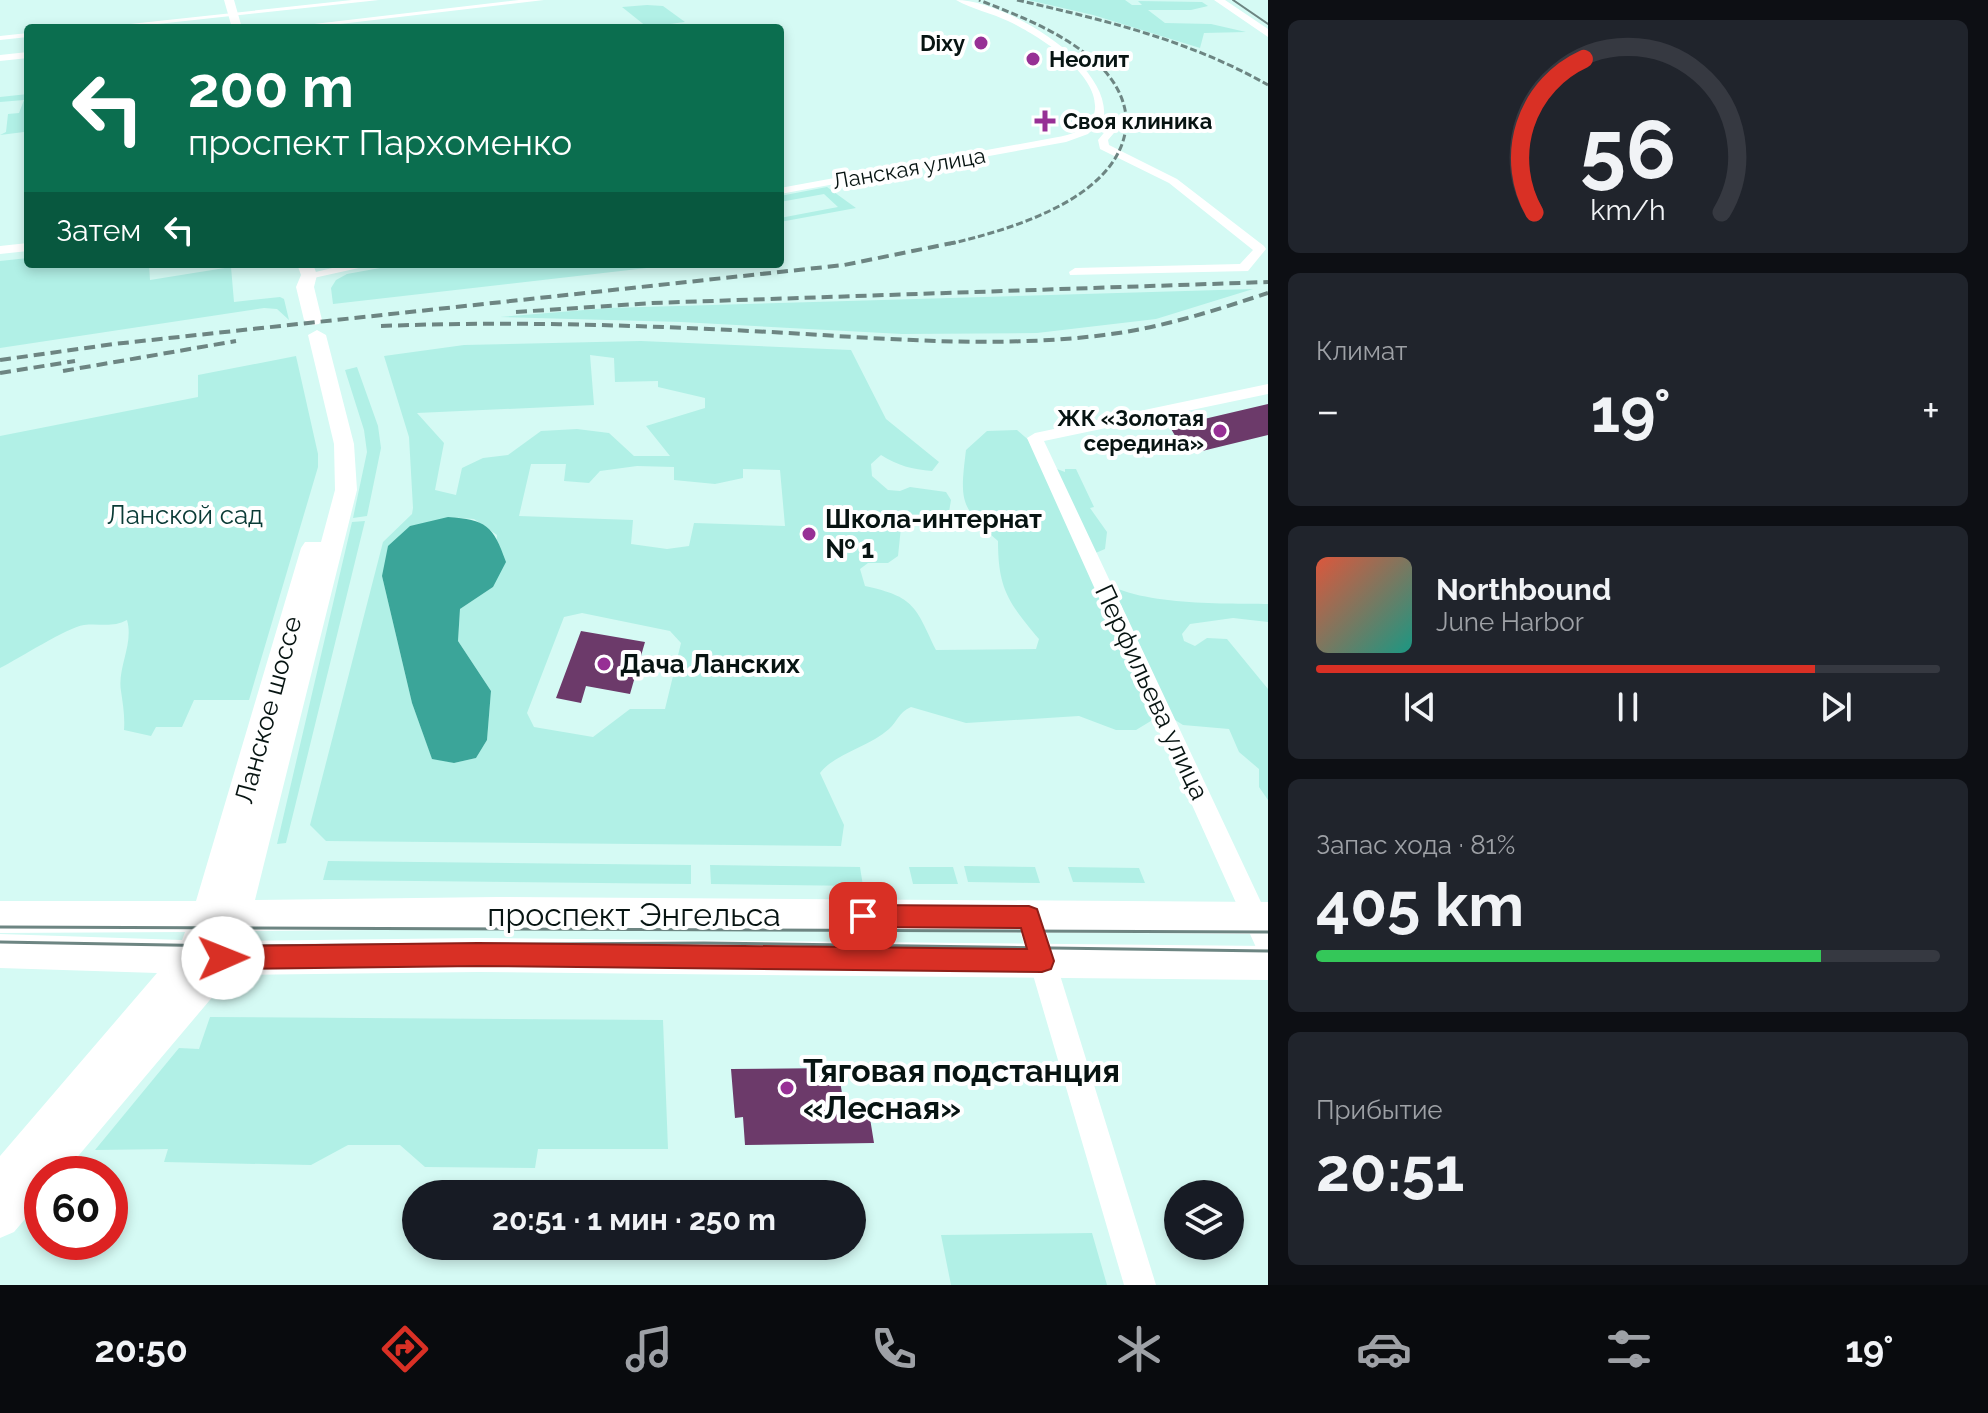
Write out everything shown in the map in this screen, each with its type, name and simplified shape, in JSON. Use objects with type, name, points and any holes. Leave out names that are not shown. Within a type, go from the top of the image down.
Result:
[{"type":"main road","points":[[220,0],[234,24]]},
{"type":"main road","points":[[227,24],[229,0]]},
{"type":"main road","points":[[1219,0],[1268,34]]},
{"type":"main road","name":"Ланское шоссе","points":[[209,956],[222,915],[328,491],[343,467],[344,444],[315,327],[306,275]]},
{"type":"main road","name":"проспект Энгельса","points":[[0,917],[1029,917],[1264,927]]},
{"type":"main road","name":"проспект Энгельса","points":[[0,951],[209,956],[478,955],[1268,963]]},
{"type":"main road","points":[[0,1187],[209,956]]},
{"type":"main road","points":[[0,1218],[209,956]]},
{"type":"street","points":[[246,0],[251,16]]},
{"type":"street","points":[[129,24],[202,15],[251,16],[375,0]]},
{"type":"street","points":[[321,24],[540,0]]},
{"type":"street","points":[[960,0],[1028,28],[1072,58],[1097,94],[1099,117],[1091,127],[1111,134]]},
{"type":"street","points":[[202,15],[204,24]]},
{"type":"street","points":[[0,38],[24,35]]},
{"type":"street","points":[[0,58],[24,55]]},
{"type":"street","points":[[1075,272],[1244,268],[1260,249],[1173,181],[1104,147],[1103,140],[1114,127],[1099,117]]},
{"type":"street","name":"Ланская улица","points":[[784,190],[1069,138],[1091,127]]},
{"type":"street","points":[[0,250],[24,247]]},
{"type":"street","points":[[306,275],[347,268]]},
{"type":"street","name":"Перфильева улица","points":[[1264,927],[1035,438],[1268,389]]},
{"type":"street","points":[[1029,917],[1140,1285]]},
{"type":"green space","points":[[1028,0],[1125,0],[1132,5],[1142,5],[1138,1],[1202,2],[1208,6],[1191,10],[1148,10],[1165,23],[1211,24],[1246,32],[1204,33],[1200,48],[1093,15]]},
{"type":"green space","points":[[663,6],[685,22],[643,24],[622,7]]},
{"type":"green space","points":[[24,94],[24,100],[0,102],[0,97]]},
{"type":"green space","points":[[24,100],[24,132],[0,135],[6,132],[8,114],[19,113]]},
{"type":"green space","points":[[827,187],[856,208],[784,221],[784,217],[838,207],[824,194],[784,201],[784,195]]},
{"type":"green space","points":[[24,258],[24,268],[149,268],[150,280],[231,268],[234,302],[280,297],[284,299],[289,320],[277,309],[264,308],[0,348],[0,261]]},
{"type":"green space","points":[[380,268],[647,268],[333,304],[331,288],[336,280],[347,274]]},
{"type":"green space","points":[[1253,289],[1156,319],[1037,333],[902,334],[681,322],[500,317],[609,308]]},
{"type":"green space","points":[[641,341],[851,350],[886,419],[939,462],[932,471],[899,464],[881,455],[871,464],[872,476],[888,490],[900,491],[910,487],[946,492],[951,500],[949,512],[902,518],[898,556],[888,563],[868,563],[860,569],[865,586],[894,594],[911,606],[936,650],[1036,649],[1039,639],[1013,605],[1003,584],[998,541],[969,510],[963,492],[966,450],[987,431],[1017,430],[1032,443],[1038,462],[1065,472],[1065,469],[1076,469],[1094,507],[1090,508],[1107,532],[1105,549],[1086,557],[1093,572],[1109,585],[1152,598],[1176,601],[1268,604],[1268,622],[1233,618],[1190,624],[1182,634],[1184,641],[1195,646],[1207,638],[1227,639],[1268,689],[1268,800],[1259,787],[1259,769],[1239,752],[1229,729],[1183,725],[1164,713],[1136,730],[1116,730],[1079,716],[966,723],[911,707],[881,735],[834,761],[820,773],[844,825],[841,846],[326,841],[310,825],[383,542],[412,514],[413,508],[409,437],[384,356],[464,345]],"holes":[[[590,355],[614,358],[615,382],[658,381],[658,387],[705,398],[705,408],[646,426],[670,456],[634,456],[609,433],[577,429],[541,431],[508,455],[483,458],[462,468],[456,495],[435,490],[444,443],[417,413],[594,405]],[[531,464],[566,464],[564,481],[589,483],[600,471],[637,466],[674,467],[674,480],[715,484],[743,478],[743,469],[780,470],[785,526],[694,523],[689,546],[667,549],[631,544],[633,520],[519,516]],[[448,517],[474,519],[497,535],[493,587],[460,609],[458,641],[491,691],[487,740],[476,758],[454,763],[432,758],[412,703],[382,576]],[[582,613],[670,631],[681,643],[665,709],[630,709],[593,737],[534,727],[527,713],[564,617]]]},
{"type":"green space","name":"Ланской сад","points":[[296,356],[318,454],[318,467],[249,700],[194,700],[182,727],[156,727],[151,736],[124,730],[120,682],[128,638],[127,620],[116,624],[76,627],[0,668],[0,436],[198,397],[198,375]]},
{"type":"green space","points":[[357,367],[378,426],[381,448],[367,516],[353,518],[367,452],[364,430],[345,370]]},
{"type":"green space","points":[[365,521],[286,843],[277,844],[352,522]]},
{"type":"green space","points":[[328,861],[691,865],[691,884],[323,880]]},
{"type":"green space","points":[[710,865],[860,867],[863,886],[711,884]]},
{"type":"green space","points":[[964,866],[1035,867],[1040,883],[968,882]]},
{"type":"green space","points":[[909,867],[953,867],[958,884],[913,884]]},
{"type":"green space","points":[[1068,867],[1139,868],[1145,883],[1073,882]]},
{"type":"green space","points":[[210,1017],[663,1020],[668,1149],[538,1149],[535,1168],[425,1167],[400,1145],[348,1145],[311,1165],[164,1162],[168,1149],[95,1150],[179,1048],[199,1049]]},
{"type":"green space","points":[[1092,1233],[1107,1285],[951,1285],[941,1235]]},
{"type":"shaded area","points":[[448,517],[471,520],[486,527],[497,540],[506,562],[493,587],[460,609],[458,641],[491,691],[487,740],[476,758],[454,763],[432,759],[412,703],[382,576],[388,546],[410,526]]},
{"type":"building","name":"ЖК «Золотая середина»","points":[[1268,404],[1268,435],[1194,453],[1185,453],[1170,427]]},
{"type":"building","name":"Дача Ланских","points":[[581,631],[645,642],[630,694],[586,686],[581,703],[556,698]]},
{"type":"building","name":"Тяговая подстанция «Лесная»","points":[[838,1068],[844,1106],[868,1106],[874,1143],[745,1145],[743,1117],[735,1118],[731,1069]]},
{"type":"tram line","points":[[1233,0],[1268,24]]},
{"type":"tram line","points":[[0,927],[1268,932]]},
{"type":"tram line","points":[[0,942],[226,946],[704,943],[1268,951]]},
{"type":"railway","points":[[955,242],[1029,220],[1082,192],[1103,174],[1119,152],[1126,127],[1125,111],[1116,87],[1107,73],[1088,55],[1043,28],[979,0]]},
{"type":"railway","points":[[1017,0],[1146,33],[1208,56],[1268,85]]},
{"type":"railway","points":[[0,360],[114,344],[844,265],[955,242]]},
{"type":"railway","points":[[949,244],[955,242]]},
{"type":"railway","points":[[516,312],[652,303],[1268,282]]},
{"type":"railway","points":[[381,326],[576,324],[937,341],[1021,341],[1104,335],[1146,328],[1268,293]]},
{"type":"railway","points":[[63,371],[236,341]]},
{"type":"railway","points":[[0,373],[75,361]]},
{"type":"place","name":"Dixy","points":[[981,43]]},
{"type":"place","name":"Неолит","points":[[1033,59]]},
{"type":"place","name":"Своя клиника","points":[[1045,121]]},
{"type":"place","name":"ЖК «Золотая середина»","points":[[1220,431]]},
{"type":"place","name":"Школа-интернат № 1","points":[[809,534]]},
{"type":"place","name":"Дача Ланских","points":[[604,664]]},
{"type":"place","name":"Тяговая подстанция «Лесная»","points":[[787,1088]]},
{"type":"route","points":[[223,958],[478,955],[1042,961],[1029,917],[863,916]]}]
